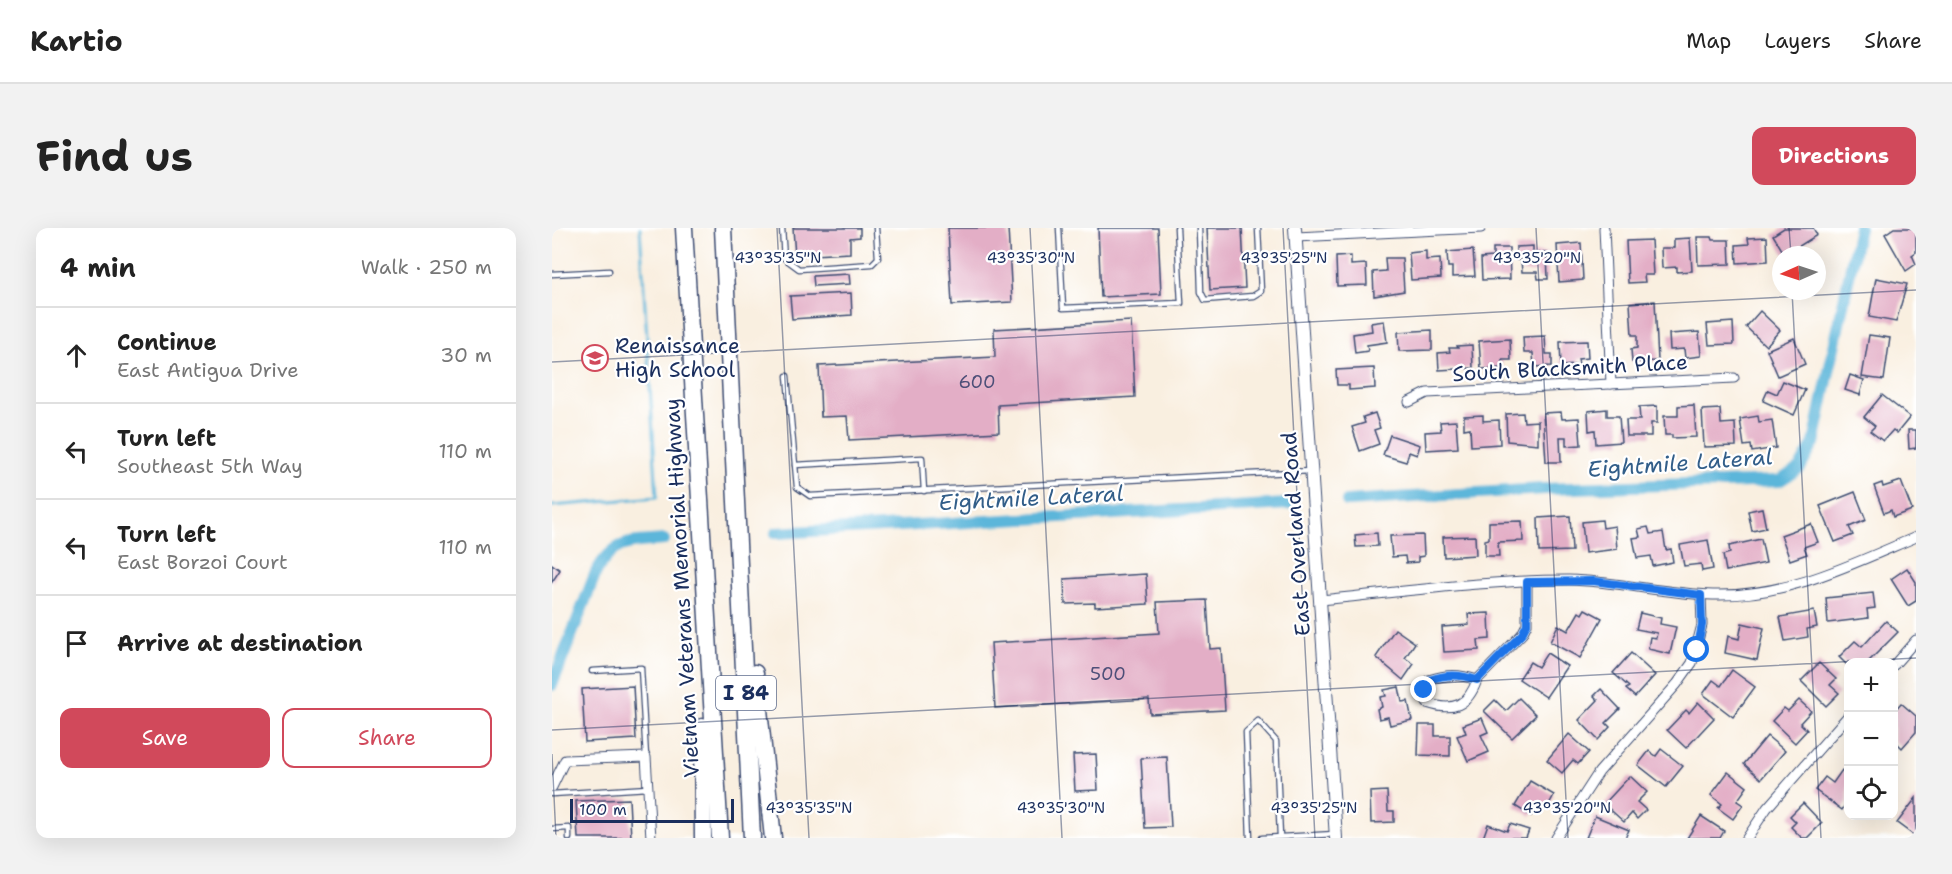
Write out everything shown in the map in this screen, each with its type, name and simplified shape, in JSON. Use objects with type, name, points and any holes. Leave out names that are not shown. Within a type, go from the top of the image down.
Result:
[{"type":"highway","name":"Vietnam Veterans Memorial Highway","points":[[684,228],[701,549],[720,838]]},
{"type":"highway","name":"I 84","points":[[723,228],[753,838]]},
{"type":"highway","points":[[739,547],[773,838]]},
{"type":"highway","points":[[701,549],[703,838]]},
{"type":"main road","name":"East Overland Road","points":[[1296,233],[1336,836]]},
{"type":"street","points":[[1296,233],[1481,228]]},
{"type":"street","points":[[1604,228],[1611,384]]},
{"type":"street","name":"South Blacksmith Place","points":[[1409,402],[1427,393],[1734,378]]},
{"type":"street","points":[[1320,600],[1527,582],[1593,581],[1701,595],[1740,595],[1791,587],[1916,537]]},
{"type":"street","points":[[1477,680],[1462,675],[1444,675],[1429,680],[1424,690],[1427,703],[1439,707],[1459,705],[1472,694],[1477,680],[1522,634],[1527,624],[1527,582]]},
{"type":"street","points":[[1556,838],[1599,772],[1688,668],[1700,638],[1701,595]]},
{"type":"street","points":[[1898,660],[1916,640]]},
{"type":"street","points":[[1747,838],[1767,808],[1844,721]]},
{"type":"street","points":[[552,787],[565,760],[646,757],[651,838]]},
{"type":"lane","points":[[782,228],[784,258],[799,269],[872,264],[878,258],[876,228]]},
{"type":"lane","points":[[1059,228],[1063,309],[1086,309],[1181,303],[1177,228]]},
{"type":"lane","points":[[1199,228],[1201,292],[1205,300],[1253,296],[1261,291],[1258,228]]},
{"type":"lane","points":[[552,274],[609,271]]},
{"type":"lane","points":[[787,376],[797,487],[810,496],[1311,471]]},
{"type":"lane","points":[[795,465],[922,458],[924,491]]},
{"type":"lane","points":[[592,671],[641,668],[646,757]]},
{"type":"lane","points":[[1250,838],[1245,732],[1257,721],[1275,741],[1280,837]]},
{"type":"lane","points":[[552,794],[648,788]]},
{"type":"lane","points":[[552,829],[569,828],[569,838]]},
{"type":"lane","points":[[1263,838],[1336,836]]},
{"type":"building","points":[[793,228],[860,228],[860,237],[850,238],[850,253],[795,256]]},
{"type":"building","points":[[948,228],[1008,228],[1012,302],[952,305]]},
{"type":"building","points":[[1098,228],[1158,228],[1161,294],[1101,297]]},
{"type":"building","points":[[1207,228],[1242,228],[1245,288],[1210,290]]},
{"type":"building","points":[[1784,228],[1813,228],[1817,235],[1799,246],[1780,246],[1773,235]]},
{"type":"building","points":[[1894,228],[1916,228],[1916,252],[1912,255],[1916,264],[1906,271],[1885,234]]},
{"type":"building","points":[[1697,237],[1729,240],[1730,264],[1698,265]]},
{"type":"building","points":[[1767,237],[1768,261],[1737,263],[1736,245],[1749,244],[1748,238]]},
{"type":"building","points":[[1690,238],[1692,271],[1677,272],[1677,267],[1662,268],[1661,248],[1674,248],[1674,239]]},
{"type":"building","points":[[1651,240],[1653,275],[1644,275],[1645,282],[1628,283],[1626,241]]},
{"type":"building","points":[[1581,243],[1583,280],[1559,282],[1557,245]]},
{"type":"building","points":[[1533,246],[1533,253],[1547,253],[1548,279],[1538,279],[1537,272],[1522,272],[1521,260],[1516,260],[1516,247]]},
{"type":"building","points":[[1493,248],[1509,248],[1510,279],[1482,280],[1481,258],[1493,257]]},
{"type":"building","points":[[1473,250],[1475,276],[1452,277],[1452,267],[1448,267],[1447,252]]},
{"type":"building","points":[[1426,251],[1426,260],[1440,259],[1441,278],[1411,280],[1409,253]]},
{"type":"building","points":[[1351,256],[1351,265],[1366,264],[1367,285],[1337,286],[1336,257]]},
{"type":"building","points":[[1385,258],[1402,258],[1404,291],[1374,296],[1373,272],[1386,271]]},
{"type":"building","points":[[849,274],[850,284],[814,286],[813,276]]},
{"type":"building","points":[[1876,278],[1907,284],[1896,322],[1869,317]]},
{"type":"building","points":[[851,293],[852,315],[792,319],[790,296]]},
{"type":"building","points":[[1655,301],[1658,361],[1632,362],[1631,349],[1637,348],[1637,335],[1632,335],[1630,303]]},
{"type":"building","points":[[1760,311],[1780,330],[1766,346],[1746,327]]},
{"type":"building","points":[[1131,321],[1135,397],[998,405],[999,432],[849,440],[847,416],[821,417],[819,366],[995,357],[994,329]]},
{"type":"building","points":[[1384,321],[1387,342],[1367,345],[1368,351],[1355,353],[1353,334],[1372,331],[1371,323]]},
{"type":"building","points":[[1733,322],[1734,344],[1709,345],[1707,324]]},
{"type":"building","points":[[1432,330],[1432,350],[1399,351],[1398,332]]},
{"type":"building","points":[[1699,332],[1701,356],[1685,358],[1684,349],[1670,350],[1669,334]]},
{"type":"building","points":[[1869,335],[1890,338],[1884,380],[1862,377]]},
{"type":"building","points":[[1545,336],[1546,354],[1552,354],[1552,366],[1534,367],[1533,353],[1524,353],[1523,337]]},
{"type":"building","points":[[1794,338],[1805,364],[1778,376],[1767,350]]},
{"type":"building","points":[[1510,339],[1511,360],[1502,360],[1502,368],[1481,369],[1479,341]]},
{"type":"building","points":[[1587,341],[1588,358],[1578,359],[1579,365],[1561,366],[1560,342]]},
{"type":"building","points":[[1472,345],[1473,368],[1439,370],[1438,353],[1450,352],[1449,348],[1458,348],[1457,346]]},
{"type":"building","points":[[1374,368],[1375,388],[1349,390],[1349,385],[1337,385],[1336,370]]},
{"type":"building","points":[[1850,375],[1864,380],[1860,395],[1845,390]]},
{"type":"building","points":[[1783,381],[1805,390],[1794,415],[1763,401],[1768,390],[1777,394]]},
{"type":"building","points":[[1882,395],[1910,417],[1897,433],[1893,430],[1883,441],[1870,431],[1875,426],[1864,417]]},
{"type":"building","points":[[1694,405],[1696,437],[1672,438],[1672,435],[1665,435],[1664,416],[1678,416],[1678,406]]},
{"type":"building","points":[[1657,406],[1657,423],[1651,423],[1651,436],[1627,436],[1626,420],[1640,420],[1639,407]]},
{"type":"building","points":[[1607,409],[1607,416],[1619,416],[1621,442],[1596,444],[1595,430],[1589,431],[1588,411]]},
{"type":"building","points":[[1720,409],[1721,424],[1735,423],[1736,446],[1704,447],[1702,410]]},
{"type":"building","points":[[1561,412],[1562,419],[1579,418],[1581,445],[1566,446],[1566,437],[1560,437],[1561,462],[1546,462],[1543,413]]},
{"type":"building","points":[[1375,413],[1380,428],[1374,430],[1379,444],[1360,451],[1352,427],[1365,423],[1363,417]]},
{"type":"building","points":[[1523,413],[1524,422],[1538,421],[1538,444],[1507,441],[1506,414]]},
{"type":"building","points":[[1483,415],[1483,421],[1499,420],[1500,444],[1471,446],[1470,428],[1464,429],[1464,416]]},
{"type":"building","points":[[1758,416],[1759,422],[1772,420],[1776,448],[1752,452],[1751,445],[1744,446],[1740,419]]},
{"type":"building","points":[[1456,421],[1458,448],[1426,450],[1425,432],[1441,431],[1440,422]]},
{"type":"building","points":[[1908,430],[1916,430],[1916,448],[1909,449]]},
{"type":"building","points":[[1390,435],[1420,445],[1417,455],[1409,452],[1406,462],[1383,455]]},
{"type":"building","points":[[1901,481],[1912,510],[1893,517],[1891,510],[1884,513],[1874,486],[1882,483],[1883,487]]},
{"type":"building","points":[[1855,492],[1866,520],[1849,527],[1853,535],[1835,542],[1820,506]]},
{"type":"building","points":[[1762,508],[1766,528],[1752,531],[1748,511]]},
{"type":"building","points":[[1570,516],[1572,551],[1539,552],[1538,518]]},
{"type":"building","points":[[1602,520],[1603,528],[1615,526],[1617,549],[1585,553],[1582,522]]},
{"type":"building","points":[[1522,521],[1523,541],[1498,542],[1499,556],[1485,556],[1485,540],[1489,539],[1489,522]]},
{"type":"building","points":[[1811,524],[1818,542],[1804,547],[1807,554],[1790,560],[1781,535]]},
{"type":"building","points":[[1648,527],[1650,534],[1663,532],[1666,550],[1671,549],[1673,562],[1653,566],[1651,556],[1637,558],[1633,538],[1640,537],[1638,529]]},
{"type":"building","points":[[1377,533],[1378,546],[1356,547],[1355,535]]},
{"type":"building","points":[[1423,535],[1424,556],[1418,557],[1418,562],[1406,563],[1405,556],[1392,557],[1390,536]]},
{"type":"building","points":[[1475,536],[1476,555],[1444,557],[1443,537]]},
{"type":"building","points":[[1761,539],[1766,563],[1726,571],[1723,555],[1730,553],[1729,546]]},
{"type":"building","points":[[1708,540],[1713,569],[1702,571],[1701,564],[1684,566],[1680,545]]},
{"type":"building","points":[[552,564],[560,570],[552,582]]},
{"type":"building","points":[[1907,568],[1916,582],[1916,601],[1908,606],[1891,579]]},
{"type":"building","points":[[1146,574],[1148,604],[1095,607],[1095,603],[1065,604],[1064,579]]},
{"type":"building","points":[[1873,593],[1875,608],[1867,609],[1868,618],[1828,623],[1826,598]]},
{"type":"building","points":[[1207,600],[1210,649],[1221,648],[1225,710],[1150,714],[1149,699],[995,708],[991,643],[1159,633],[1157,602]]},
{"type":"building","points":[[1585,609],[1602,618],[1580,658],[1550,642],[1558,625],[1568,631],[1579,612],[1582,614]]},
{"type":"building","points":[[1814,611],[1817,627],[1807,629],[1808,637],[1785,641],[1780,617]]},
{"type":"building","points":[[1489,613],[1490,639],[1478,640],[1479,650],[1444,652],[1442,627],[1469,625],[1468,614]]},
{"type":"building","points":[[1640,613],[1661,618],[1660,624],[1676,627],[1670,654],[1648,649],[1650,637],[1656,638],[1657,633],[1636,629]]},
{"type":"building","points":[[1886,621],[1898,632],[1872,658],[1844,658],[1844,662],[1839,657],[1855,641],[1862,647]]},
{"type":"building","points":[[1742,623],[1764,628],[1757,660],[1725,653],[1728,636],[1739,639]]},
{"type":"building","points":[[1395,629],[1415,643],[1405,658],[1414,664],[1403,680],[1376,657]]},
{"type":"building","points":[[1547,653],[1567,666],[1546,697],[1519,679],[1530,662],[1538,667]]},
{"type":"building","points":[[1631,653],[1655,675],[1635,697],[1626,689],[1629,687],[1613,673]]},
{"type":"building","points":[[1819,663],[1836,679],[1830,685],[1839,693],[1826,706],[1801,681]]},
{"type":"building","points":[[1732,670],[1755,687],[1733,717],[1703,694],[1713,680],[1721,686]]},
{"type":"building","points":[[633,686],[636,739],[585,742],[582,689]]},
{"type":"building","points":[[1399,687],[1402,702],[1408,701],[1412,720],[1390,725],[1388,717],[1379,719],[1377,709],[1382,707],[1380,697],[1386,696],[1384,690]]},
{"type":"building","points":[[1601,689],[1620,709],[1606,723],[1610,727],[1598,740],[1579,720],[1598,700],[1594,696]]},
{"type":"building","points":[[1519,698],[1536,715],[1512,738],[1484,711],[1495,700],[1506,711]]},
{"type":"building","points":[[1799,700],[1811,711],[1800,723],[1807,730],[1795,743],[1772,721],[1784,708],[1788,711]]},
{"type":"building","points":[[1698,702],[1714,718],[1686,748],[1667,730],[1686,710],[1689,713]]},
{"type":"building","points":[[1901,703],[1916,716],[1916,732],[1902,748],[1898,744],[1898,706]]},
{"type":"building","points":[[1482,718],[1488,732],[1481,735],[1489,752],[1468,761],[1457,736],[1466,733],[1463,725]]},
{"type":"building","points":[[1419,725],[1435,725],[1435,736],[1450,736],[1450,756],[1418,755]]},
{"type":"building","points":[[1569,734],[1589,752],[1578,764],[1573,760],[1562,773],[1547,760]]},
{"type":"building","points":[[1767,736],[1785,751],[1761,779],[1744,764]]},
{"type":"building","points":[[1661,749],[1683,766],[1666,787],[1638,765],[1649,751],[1656,756]]},
{"type":"building","points":[[1096,754],[1098,790],[1075,791],[1073,755]]},
{"type":"building","points":[[1167,757],[1171,827],[1145,828],[1141,758]]},
{"type":"building","points":[[1842,770],[1844,772],[1844,807],[1842,810],[1815,790],[1825,777],[1833,783]]},
{"type":"building","points":[[1728,772],[1747,787],[1737,801],[1743,805],[1733,819],[1718,808],[1722,804],[1711,795]]},
{"type":"building","points":[[1630,776],[1647,792],[1637,802],[1646,810],[1637,819],[1632,813],[1624,822],[1604,804]]},
{"type":"building","points":[[1530,781],[1554,795],[1547,808],[1538,803],[1531,816],[1515,806]]},
{"type":"building","points":[[1387,791],[1388,811],[1394,811],[1394,822],[1371,823],[1370,792]]},
{"type":"building","points":[[1916,798],[1916,837],[1897,823]]},
{"type":"building","points":[[629,799],[631,838],[578,838],[576,801]]},
{"type":"building","points":[[1803,803],[1822,823],[1807,838],[1802,838],[1791,827],[1796,822],[1790,816]]},
{"type":"building","points":[[1595,816],[1629,830],[1625,838],[1586,838]]},
{"type":"building","points":[[1701,816],[1724,831],[1720,838],[1687,838]]},
{"type":"building","points":[[1488,824],[1507,831],[1510,824],[1529,830],[1526,838],[1483,838]]},
{"type":"waterway","points":[[552,506],[657,497],[640,228]]},
{"type":"waterway","name":"Eightmile Lateral","points":[[1347,501],[1544,489],[1779,481],[1800,468],[1814,443],[1859,228]]},
{"type":"waterway","name":"Eightmile Lateral","points":[[776,533],[1288,504]]},
{"type":"waterway","name":"Eightmile Lateral","points":[[552,685],[596,572],[603,561],[617,548],[624,545],[664,540]]},
{"type":"place","name":"Renaissance High School","points":[[595,358]]},
{"type":"route","points":[[1424,690],[1429,680],[1444,675],[1462,675],[1477,680],[1522,634],[1529,615],[1527,582],[1593,581],[1701,595],[1702,625],[1697,650]]}]
